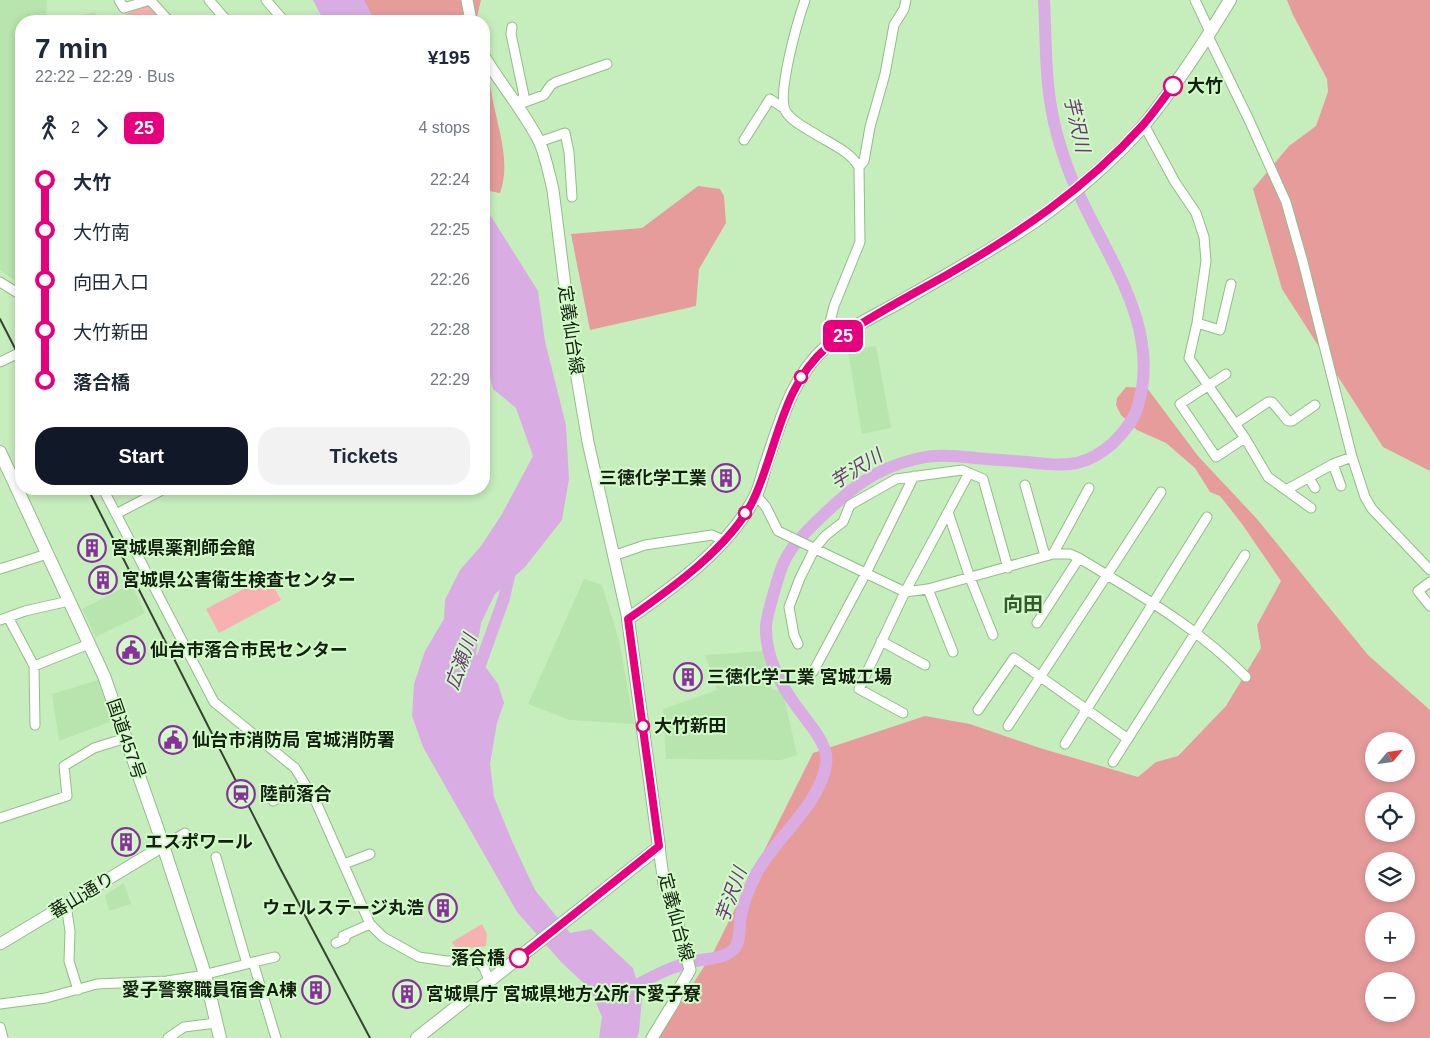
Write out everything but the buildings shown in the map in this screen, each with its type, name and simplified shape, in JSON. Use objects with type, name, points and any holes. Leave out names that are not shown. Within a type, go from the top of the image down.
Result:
[{"type":"highway","points":[[417,1038],[659,846],[628,619],[687,574],[725,541],[740,522],[756,496],[789,398],[803,373],[827,346],[864,322],[1034,222],[1100,169],[1144,125],[1209,34],[1230,0]]},
{"type":"highway","name":"国道457号","points":[[1,457],[15,487]]},
{"type":"highway","name":"国道457号","points":[[19,495],[104,676],[205,974],[220,1038]]},
{"type":"main road","points":[[467,0],[470,15]]},
{"type":"main road","name":"定義仙台線","points":[[490,66],[517,105],[539,142],[547,167],[552,190],[575,366],[588,442],[628,619]]},
{"type":"main road","name":"蕃山通り","points":[[0,944],[163,846]]},
{"type":"main road","name":"定義仙台線","points":[[652,1038],[674,1002],[679,988],[690,970],[683,940],[664,884],[659,846]]},
{"type":"street","points":[[119,0],[124,8],[150,0],[163,15]]},
{"type":"street","points":[[209,0],[222,15]]},
{"type":"street","points":[[266,0],[279,15]]},
{"type":"street","points":[[785,109],[783,96],[794,38],[806,0]]},
{"type":"street","points":[[859,167],[864,161],[870,127],[885,74],[894,25],[904,9],[906,0]]},
{"type":"street","points":[[1195,0],[1286,202],[1352,457],[1365,497],[1372,509],[1430,570]]},
{"type":"street","points":[[512,27],[511,34],[524,96],[517,105]]},
{"type":"street","points":[[517,105],[544,95],[551,85],[556,82],[607,64]]},
{"type":"street","points":[[744,140],[770,99],[785,109],[792,119],[852,157],[859,167],[860,242],[834,306],[827,346]]},
{"type":"street","points":[[1144,125],[1175,182],[1196,213],[1205,243],[1206,261],[1198,323],[1189,358],[1245,438],[1268,477],[1311,508]]},
{"type":"street","points":[[539,142],[565,133],[569,152],[572,197]]},
{"type":"street","points":[[0,282],[15,291]]},
{"type":"street","points":[[1198,323],[1220,330],[1231,284]]},
{"type":"street","points":[[0,362],[15,355]]},
{"type":"street","points":[[1226,374],[1180,404],[1216,457],[1245,438]]},
{"type":"street","points":[[1235,424],[1268,402],[1272,402],[1288,421],[1292,421],[1315,405]]},
{"type":"street","points":[[1286,490],[1333,464],[1352,457]]},
{"type":"street","points":[[1333,464],[1340,486]]},
{"type":"street","points":[[798,644],[794,635],[789,607],[813,548],[843,522],[850,505],[896,479],[962,470],[983,479],[1008,568]]},
{"type":"street","points":[[903,713],[859,689],[905,592],[969,473]]},
{"type":"street","points":[[814,672],[914,476]]},
{"type":"street","points":[[1309,478],[1315,488]]},
{"type":"street","points":[[1025,485],[1049,555]]},
{"type":"street","points":[[1049,555],[1089,488]]},
{"type":"street","points":[[1008,726],[1161,492]]},
{"type":"street","points":[[106,495],[214,702],[295,768],[306,784],[316,802],[370,924],[383,937],[403,951],[419,957],[446,961],[472,960],[480,963],[489,980]]},
{"type":"street","points":[[116,514],[152,495]]},
{"type":"street","points":[[756,496],[766,507],[778,531],[905,592],[928,589],[1049,555],[1070,554],[1153,603],[1196,632],[1246,677]]},
{"type":"street","points":[[948,512],[970,578],[993,635]]},
{"type":"street","points":[[1065,744],[1207,517]]},
{"type":"street","points":[[613,556],[645,545],[712,535],[725,541]]},
{"type":"street","points":[[0,569],[47,554]]},
{"type":"street","points":[[1113,762],[1245,556]]},
{"type":"street","points":[[1037,623],[1079,558]]},
{"type":"street","points":[[1430,582],[1418,591],[1430,606]]},
{"type":"street","points":[[928,589],[953,652]]},
{"type":"street","points":[[35,725],[34,666],[4,618],[69,601]]},
{"type":"street","points":[[881,641],[925,665]]},
{"type":"street","points":[[34,666],[89,644]]},
{"type":"street","points":[[978,710],[1014,658],[1128,739]]},
{"type":"street","points":[[0,818],[68,796],[64,766],[94,748],[126,738]]},
{"type":"street","points":[[273,801],[306,784]]},
{"type":"street","points":[[163,846],[185,833]]},
{"type":"street","points":[[344,864],[370,854]]},
{"type":"street","points":[[216,857],[276,1038]]},
{"type":"street","points":[[66,905],[70,931],[70,961],[78,990]]},
{"type":"street","points":[[336,943],[345,939],[343,936],[370,924]]},
{"type":"street","points":[[0,1004],[46,998],[97,984],[166,981],[205,974],[275,957]]},
{"type":"street","points":[[168,1038],[184,1027],[216,1022]]},
{"type":"street","points":[[0,1027],[4,1038]]},
{"type":"shaded area","points":[[0,0],[47,0],[46,15],[15,15],[15,281],[0,270]]},
{"type":"shaded area","points":[[328,0],[481,0],[477,15],[339,15]]},
{"type":"shaded area","points":[[1287,0],[1430,0],[1430,471],[1383,447],[1282,289],[1253,189],[1289,146],[1316,126],[1328,92],[1327,79]]},
{"type":"shaded area","points":[[150,3],[159,15],[124,15]]},
{"type":"shaded area","points":[[94,12],[97,15],[83,15]]},
{"type":"shaded area","points":[[490,84],[504,155],[503,180],[500,193],[490,191]]},
{"type":"shaded area","points":[[698,186],[720,189],[724,196],[726,223],[699,269],[696,306],[590,330],[571,234],[642,228]]},
{"type":"shaded area","points":[[876,346],[891,428],[862,434],[848,350]]},
{"type":"shaded area","points":[[1126,387],[1147,388],[1198,456],[1257,519],[1368,655],[1430,710],[1430,1038],[658,1038],[714,951],[813,753],[925,716],[970,724],[1040,748],[1138,777],[1156,762],[1178,756],[1226,706],[1261,648],[1257,625],[1281,581],[1242,524],[1220,496],[1210,492],[1195,468],[1166,443],[1137,430],[1121,415],[1116,405],[1117,398]]},
{"type":"shaded area","points":[[268,576],[281,600],[219,633],[206,609]]},
{"type":"shaded area","points":[[584,579],[602,585],[619,640],[634,724],[570,720],[528,704]]},
{"type":"shaded area","points":[[131,584],[145,613],[96,637],[82,609]]},
{"type":"shaded area","points":[[765,651],[772,689],[783,692],[797,755],[781,760],[666,759],[663,709],[717,690],[705,655]]},
{"type":"shaded area","points":[[98,680],[112,721],[59,741],[52,694]]},
{"type":"shaded area","points":[[124,883],[131,904],[109,911],[105,895]]},
{"type":"shaded area","points":[[482,924],[487,934],[486,946],[456,949],[452,942]]},
{"type":"water","points":[[313,0],[364,0],[372,15],[321,15]]},
{"type":"water","points":[[490,215],[538,291],[545,341],[566,425],[569,479],[562,520],[525,567],[495,594],[481,623],[476,654],[498,684],[504,703],[497,723],[490,764],[494,797],[535,890],[570,933],[591,929],[633,968],[642,998],[637,1038],[599,1038],[602,1017],[590,989],[561,962],[517,912],[423,747],[412,716],[414,684],[425,651],[444,619],[445,600],[460,570],[481,546],[502,514],[533,456],[516,408],[493,389],[490,377]]},
{"type":"waterway","name":"芋沢川","points":[[624,992],[671,968],[723,956],[734,949],[739,937],[741,915],[755,876],[763,862],[806,808],[822,779],[826,764],[823,744],[782,685],[772,663],[766,639],[767,618],[780,572],[786,557],[798,540],[850,491],[874,475],[900,463],[925,457],[942,456],[1052,464],[1082,462],[1113,443],[1124,432],[1135,414],[1143,376],[1142,345],[1135,314],[1123,284],[1079,195],[1058,139],[1048,85],[1044,0]]},
{"type":"waterway","name":"広瀬川","points":[[476,676],[504,598],[511,567]]},
{"type":"railway","points":[[0,319],[15,348]]},
{"type":"railway","points":[[91,495],[280,868],[370,1038]]},
{"type":"bus line","name":"25","points":[[519,958],[659,846],[628,619],[700,563],[725,541],[740,522],[756,496],[789,398],[803,373],[827,346],[864,322],[1034,222],[1100,169],[1144,125],[1173,86]]},
{"type":"place","name":"大竹","points":[[1173,86]]},
{"type":"place","name":"三徳化学工業","points":[[726,478]]},
{"type":"place","name":"宮城県薬剤師会館","points":[[92,548]]},
{"type":"place","name":"宮城県公害衛生検査センター","points":[[103,580]]},
{"type":"place","name":"仙台市落合市民センター","points":[[131,650]]},
{"type":"place","name":"三徳化学工業 宮城工場","points":[[688,677]]},
{"type":"place","name":"大竹新田","points":[[643,726]]},
{"type":"place","name":"仙台市消防局 宮城消防署","points":[[173,740]]},
{"type":"place","name":"陸前落合","points":[[241,794]]},
{"type":"place","name":"エスポワール","points":[[126,842]]},
{"type":"place","name":"ウェルステージ丸浩","points":[[443,908]]},
{"type":"place","name":"落合橋","points":[[519,958]]},
{"type":"place","name":"愛子警察職員宿舎A棟","points":[[316,990]]},
{"type":"place","name":"宮城県庁 宮城県地方公所下愛子寮","points":[[407,994]]},
{"type":"district","name":"向田","points":[[1023,604]]}]
